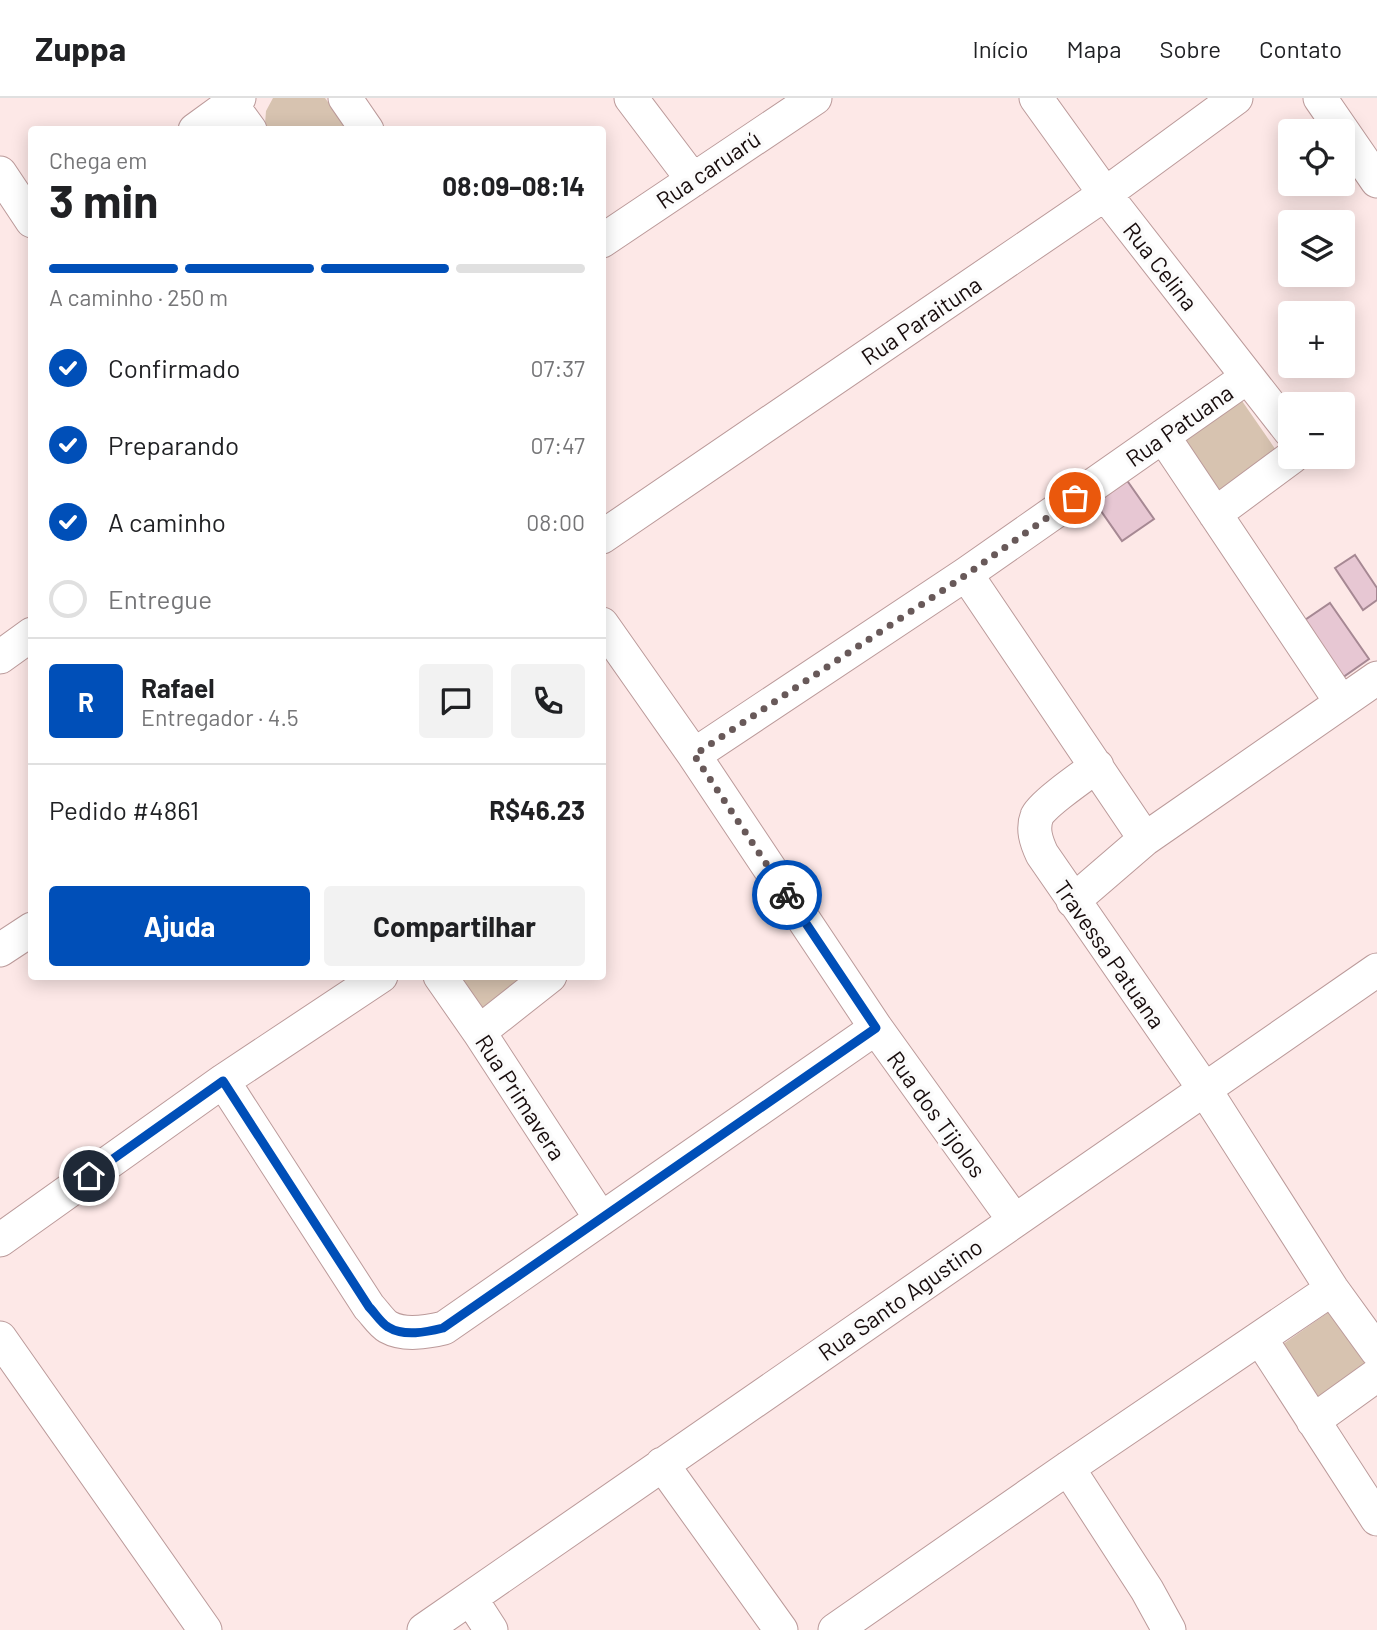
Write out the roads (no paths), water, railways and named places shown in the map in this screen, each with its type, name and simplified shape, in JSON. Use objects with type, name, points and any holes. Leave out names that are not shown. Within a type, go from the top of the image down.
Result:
[{"type":"street","points":[[345,98],[364,126]]},
{"type":"street","points":[[631,98],[693,180]]},
{"type":"street","name":"Rua caruarú","points":[[606,238],[815,98]]},
{"type":"street","name":"Rua Celina","points":[[1036,98],[1105,194],[1278,417]]},
{"type":"street","name":"Rua Paraituna","points":[[606,534],[1105,194],[1236,98]]},
{"type":"street","points":[[1320,98],[1377,181]]},
{"type":"street","points":[[204,126],[240,110]]},
{"type":"street","points":[[0,173],[28,215]]},
{"type":"street","name":"Rua Patuana","points":[[694,755],[966,575],[1246,378]]},
{"type":"street","points":[[1163,436],[1341,702]]},
{"type":"street","points":[[1215,514],[1278,467]]},
{"type":"street","points":[[966,575],[1145,839]]},
{"type":"street","name":"Rua dos Tijolos","points":[[606,630],[694,755],[876,1028],[1014,1220]]},
{"type":"street","points":[[0,657],[28,637]]},
{"type":"street","points":[[1073,901],[1145,839],[1377,678]]},
{"type":"street","name":"Travessa Patuana","points":[[1097,766],[1039,811],[1035,826],[1036,840],[1042,853],[1205,1090],[1332,1289],[1377,1351]]},
{"type":"street","points":[[0,950],[28,932]]},
{"type":"street","name":"Rua Santo Agustino","points":[[424,1630],[1377,971]]},
{"type":"street","points":[[0,1240],[223,1081],[375,980]]},
{"type":"street","name":"Rua Primavera","points":[[443,980],[601,1219]]},
{"type":"street","points":[[479,1031],[545,980]]},
{"type":"street","points":[[223,1081],[369,1307],[388,1327],[408,1332],[426,1332],[443,1328],[876,1028]]},
{"type":"street","points":[[835,1630],[1332,1289]]},
{"type":"street","points":[[0,1338],[205,1630]]},
{"type":"street","points":[[1260,1338],[1377,1519]]},
{"type":"street","points":[[1313,1421],[1377,1375]]},
{"type":"street","points":[[662,1464],[780,1630]]},
{"type":"street","points":[[1068,1468],[1147,1590],[1169,1630]]},
{"type":"street","points":[[471,1598],[491,1630]]}]
